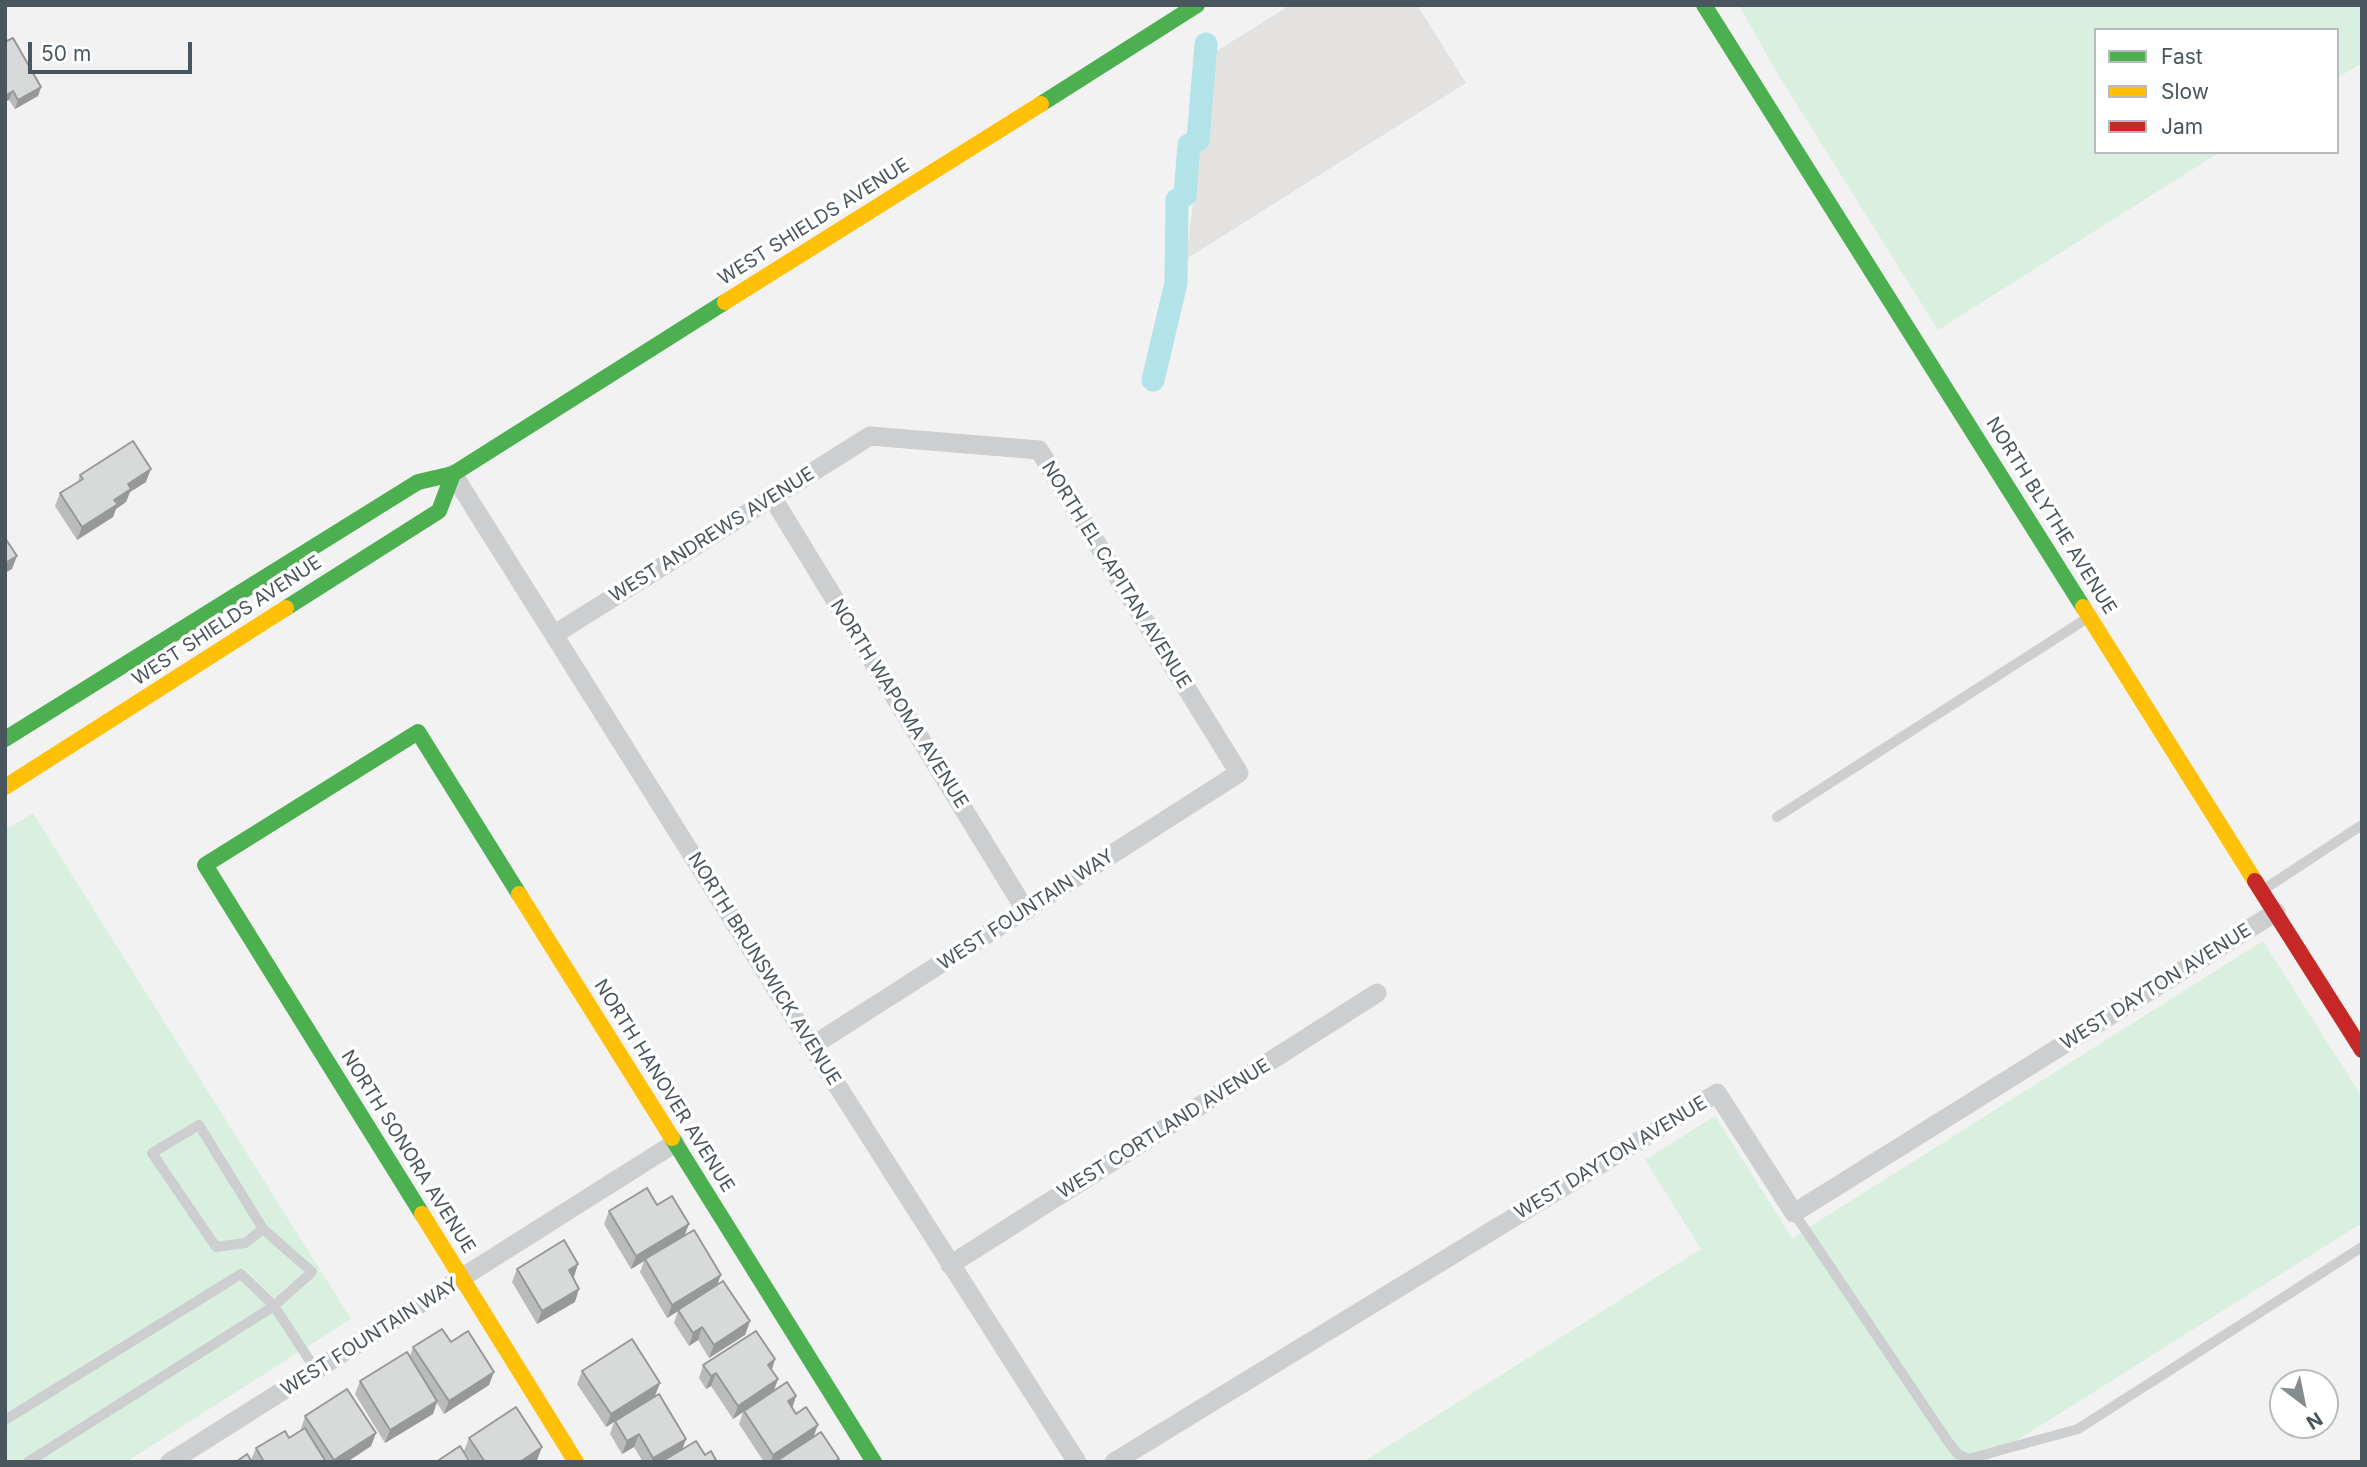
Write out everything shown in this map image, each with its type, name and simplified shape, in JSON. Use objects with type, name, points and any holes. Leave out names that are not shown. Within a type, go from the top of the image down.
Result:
[{"type":"street","name":"WEST SHIELDS AVENUE","points":[[5,739],[418,482],[453,474],[1197,5]]},
{"type":"street","name":"NORTH BLYTHE AVENUE","points":[[1704,5],[2362,1050]]},
{"type":"street","name":"WEST ANDREWS AVENUE","points":[[555,634],[870,436]]},
{"type":"street","name":"NORTH EL CAPITAN AVENUE","points":[[870,436],[1039,450],[1239,773]]},
{"type":"street","name":"WEST SHIELDS AVENUE","points":[[5,788],[439,510],[453,474]]},
{"type":"street","name":"NORTH BRUNSWICK AVENUE","points":[[453,474],[950,1265],[1077,1462]]},
{"type":"street","name":"NORTH WAPOMA AVENUE","points":[[772,497],[1026,911]]},
{"type":"street","name":"NORTH SONORA AVENUE","points":[[418,732],[205,865],[576,1462]]},
{"type":"street","name":"NORTH HANOVER AVENUE","points":[[418,732],[874,1462]]},
{"type":"street","name":"WEST FOUNTAIN WAY","points":[[812,1046],[1239,773]]},
{"type":"street","name":"WEST DAYTON AVENUE","points":[[1114,1462],[1717,1093],[1794,1213],[2276,912]]},
{"type":"street","name":"WEST CORTLAND AVENUE","points":[[950,1265],[1377,993]]},
{"type":"street","name":"WEST FOUNTAIN WAY","points":[[170,1462],[675,1143]]},
{"type":"lane","points":[[1777,817],[2090,617]]},
{"type":"lane","points":[[2263,891],[2362,825]]},
{"type":"lane","points":[[28,1462],[274,1306],[312,1272],[263,1229],[198,1125],[152,1153],[216,1247],[245,1243],[263,1229]]},
{"type":"lane","points":[[1794,1213],[1949,1443],[1958,1454],[1968,1459],[2078,1429],[2362,1247]]},
{"type":"lane","points":[[5,1420],[241,1274],[274,1306],[316,1370]]},
{"type":"shaded area","points":[[1290,5],[1417,5],[1466,83],[1186,259],[1212,54]]},
{"type":"green space","points":[[1739,5],[2362,5],[2362,63],[2339,77],[2339,28],[2094,28],[2094,154],[2217,154],[1938,330],[1776,71]]},
{"type":"green space","points":[[33,813],[351,1319],[126,1462],[5,1462],[5,830]]},
{"type":"green space","points":[[2263,941],[2362,1097],[2362,1223],[1989,1458],[1991,1462],[1363,1462],[1701,1249],[1645,1160],[1715,1116],[1792,1238]]},
{"type":"building","points":[[13,38],[41,87],[18,100],[13,91],[5,96],[5,42]]},
{"type":"building","points":[[133,441],[151,469],[128,484],[131,489],[114,500],[118,504],[82,527],[60,493],[83,479],[80,475]]},
{"type":"building","points":[[5,538],[17,556],[5,563]]},
{"type":"building","points":[[647,1188],[657,1205],[672,1196],[689,1224],[636,1256],[609,1211]]},
{"type":"building","points":[[694,1230],[721,1275],[672,1305],[645,1259]]},
{"type":"building","points":[[564,1240],[578,1264],[569,1270],[579,1289],[542,1311],[517,1269]]},
{"type":"building","points":[[723,1281],[750,1321],[714,1345],[702,1327],[693,1333],[678,1310]]},
{"type":"building","points":[[442,1329],[451,1342],[468,1331],[494,1372],[449,1401],[413,1347]]},
{"type":"building","points":[[756,1331],[775,1359],[768,1365],[778,1379],[738,1406],[716,1373],[711,1376],[703,1365]]},
{"type":"building","points":[[632,1339],[660,1383],[611,1414],[582,1371]]},
{"type":"building","points":[[407,1352],[437,1401],[390,1430],[360,1381]]},
{"type":"building","points":[[787,1382],[796,1396],[788,1401],[796,1414],[806,1407],[818,1425],[773,1455],[744,1411]]},
{"type":"building","points":[[347,1389],[376,1433],[334,1460],[305,1416]]},
{"type":"building","points":[[659,1394],[686,1439],[653,1458],[639,1434],[627,1441],[615,1421]]},
{"type":"building","points":[[516,1407],[542,1447],[520,1462],[485,1462],[469,1438]]},
{"type":"building","points":[[305,1428],[326,1462],[264,1462],[256,1448],[285,1431],[289,1438]]},
{"type":"building","points":[[821,1432],[839,1459],[834,1462],[775,1462]]},
{"type":"building","points":[[696,1441],[705,1455],[711,1451],[717,1462],[661,1462]]},
{"type":"building","points":[[460,1446],[470,1462],[436,1462]]},
{"type":"building","points":[[247,1454],[252,1462],[236,1462]]},
{"type":"waterway","points":[[1153,380],[1176,283],[1177,200],[1185,195],[1189,145],[1198,140],[1206,44]]},
{"type":"traffic: fast","points":[[1041,104],[1197,5]]},
{"type":"traffic: fast","points":[[1704,5],[2083,607]]},
{"type":"traffic: fast","points":[[5,739],[418,482],[453,474],[725,302]]},
{"type":"traffic: fast","points":[[286,608],[439,511],[453,474]]},
{"type":"traffic: fast","points":[[422,1214],[205,865],[418,732],[519,894]]},
{"type":"traffic: fast","points":[[672,1138],[874,1462]]},
{"type":"traffic: slow","points":[[725,302],[1041,104]]},
{"type":"traffic: slow","points":[[2083,607],[2255,881]]},
{"type":"traffic: slow","points":[[5,787],[286,608]]},
{"type":"traffic: slow","points":[[519,894],[672,1138]]},
{"type":"traffic: slow","points":[[422,1214],[576,1462]]},
{"type":"traffic: jam","points":[[2255,881],[2362,1050]]}]
